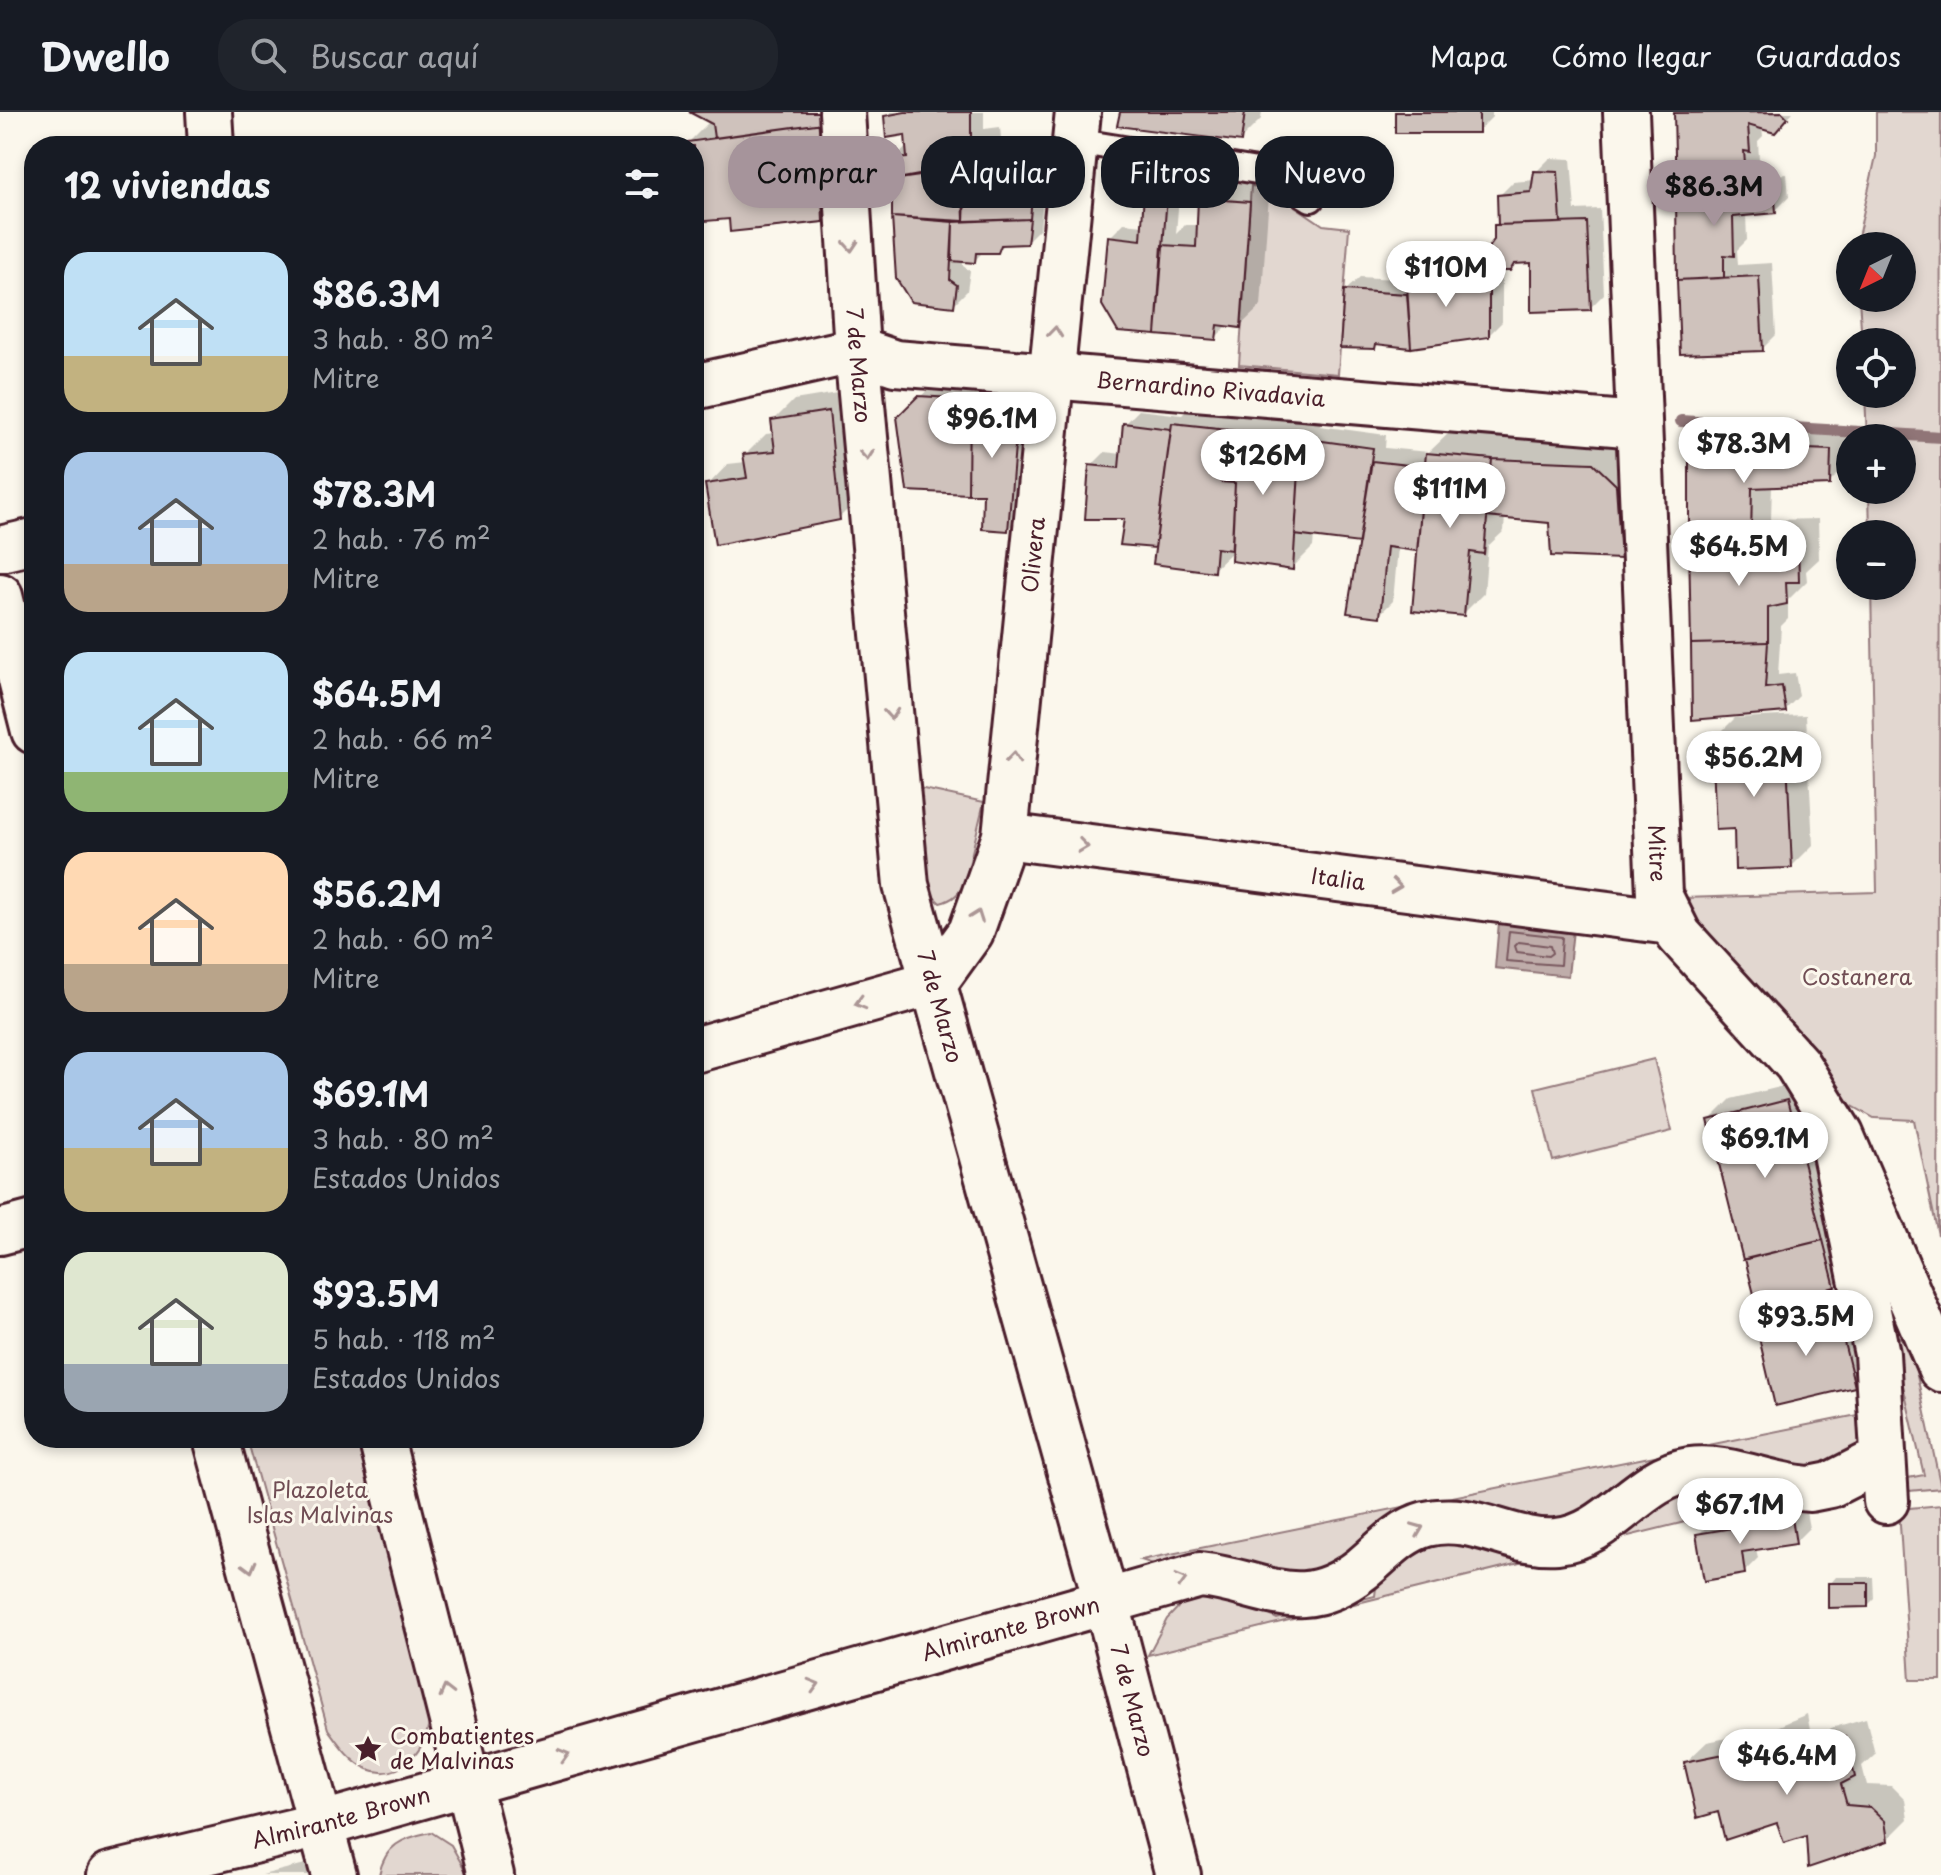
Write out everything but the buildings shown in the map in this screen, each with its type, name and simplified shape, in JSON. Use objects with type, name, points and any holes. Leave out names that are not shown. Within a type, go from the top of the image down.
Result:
[{"type":"street","points":[[209,112],[210,136]]},
{"type":"street","name":"7 de Marzo","points":[[842,112],[857,350],[906,885],[1107,1604],[1178,1875]]},
{"type":"street","name":"Mitre","points":[[1626,112],[1659,895],[1670,922],[1797,1064],[1841,1135],[1941,1369]]},
{"type":"street","name":"Olivera","points":[[935,982],[971,932],[1005,836],[1076,126]]},
{"type":"street","points":[[704,385],[857,350]]},
{"type":"street","name":"Bernardino Rivadavia","points":[[857,350],[895,363],[1638,425]]},
{"type":"street","points":[[0,549],[24,543]]},
{"type":"street","points":[[0,596],[24,691]]},
{"type":"street","name":"Italia","points":[[1005,836],[1670,922]]},
{"type":"street","points":[[704,1047],[935,982]]},
{"type":"street","points":[[1841,1135],[1832,1140],[1877,1354],[1886,1501]]},
{"type":"street","points":[[0,1232],[24,1226]]},
{"type":"street","points":[[219,1448],[334,1875]]},
{"type":"street","points":[[384,1448],[491,1875]]},
{"type":"street","name":"Almirante Brown","points":[[110,1875],[320,1825],[1107,1604],[1200,1575],[1222,1577],[1266,1593],[1313,1593],[1339,1584],[1400,1536],[1422,1525],[1444,1520],[1470,1522],[1532,1540],[1559,1541],[1592,1530],[1638,1493],[1666,1478],[1691,1470],[1810,1489],[1830,1485],[1883,1458]]},
{"type":"lane","points":[[1076,126],[1255,170]]},
{"type":"green space","name":"Costanera","points":[[1876,112],[1941,112],[1938,1235],[1914,1120],[1874,1118],[1849,1104],[1695,921],[1684,898],[1877,892],[1871,600],[1916,600],[1916,520],[1870,520],[1869,504],[1916,504],[1916,424],[1866,424],[1866,408],[1916,408],[1916,328],[1861,328],[1860,312],[1916,312],[1916,232],[1859,232],[1876,156]]},
{"type":"green space","points":[[1251,186],[1255,186],[1255,208],[1298,208],[1323,225],[1349,228],[1338,374],[1239,365]]},
{"type":"green space","points":[[919,788],[984,802],[965,882],[955,896],[940,903],[923,887]]},
{"type":"green space","points":[[1654,1059],[1672,1131],[1553,1161],[1535,1088]]},
{"type":"green space","points":[[1899,1337],[1910,1343],[1941,1488],[1897,1492],[1903,1479],[1924,1475],[1894,1347]]},
{"type":"green space","points":[[1872,1412],[1864,1447],[1831,1469],[1614,1490],[1557,1526],[1512,1524],[1320,1574],[1159,1566],[1141,1560]]},
{"type":"green space","name":"Plazoleta Islas Malvinas","points":[[250,1448],[360,1448],[429,1722],[417,1753],[401,1767],[380,1772],[356,1762],[328,1729]]},
{"type":"green space","points":[[1685,1486],[1819,1506],[1693,1520],[1148,1655],[1167,1619],[1187,1598],[1210,1596],[1254,1607],[1277,1619],[1375,1596],[1377,1579],[1441,1534],[1491,1544]]},
{"type":"green space","points":[[1941,1505],[1941,1680],[1910,1680],[1899,1509]]},
{"type":"green space","points":[[431,1832],[451,1845],[468,1875],[379,1875],[386,1856],[396,1844]]},
{"type":"water","points":[[1499,922],[1573,930],[1568,976],[1495,968]]},
{"type":"waterway","points":[[1681,421],[1941,437]]},
{"type":"place","name":"Combatientes de Malvinas","points":[[368,1749]]}]
